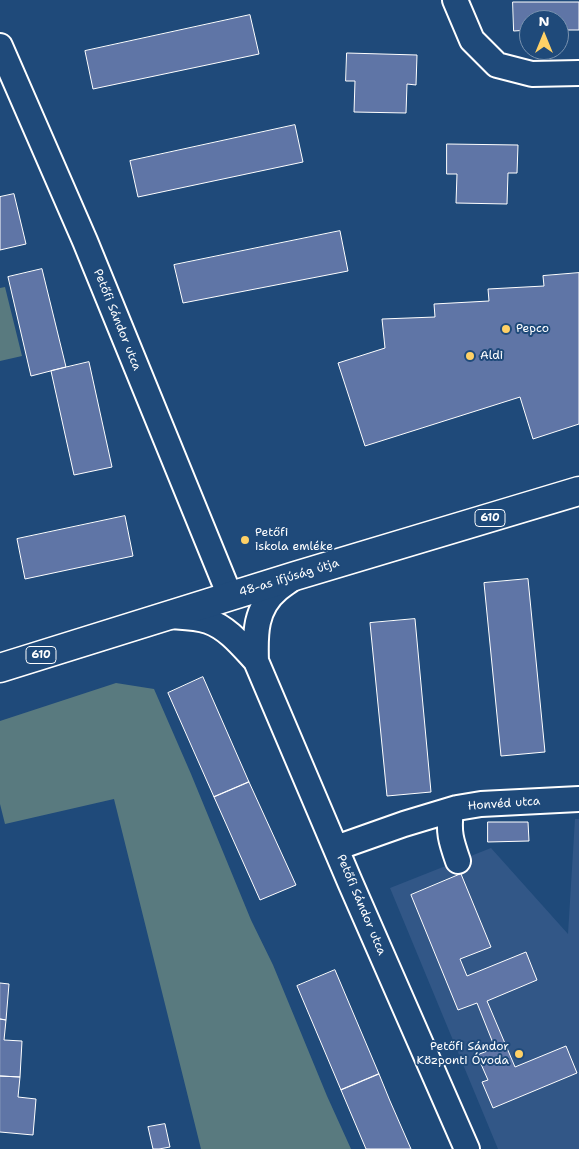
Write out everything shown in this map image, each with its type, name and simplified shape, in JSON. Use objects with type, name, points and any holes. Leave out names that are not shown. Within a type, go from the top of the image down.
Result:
[{"type":"main road","name":"48-as ifjúság útja","points":[[0,668],[295,576],[579,491]]},
{"type":"street","points":[[455,0],[472,40],[498,65],[532,74],[579,73]]},
{"type":"street","name":"Petőfi Sándor utca","points":[[0,46],[85,241],[230,596]]},
{"type":"street","points":[[256,661],[255,638],[258,618],[266,603],[277,590],[295,576]]},
{"type":"street","points":[[169,616],[208,621],[225,630],[256,661]]},
{"type":"street","name":"Petőfi Sándor utca","points":[[256,661],[467,1149]]},
{"type":"street","name":"Honvéd utca","points":[[458,861],[450,836],[450,810],[481,804],[579,799]]},
{"type":"street","points":[[336,848],[450,810]]},
{"type":"shaded area","name":"Petőfi Sándor Központi Óvoda","points":[[575,819],[579,819],[579,1149],[498,1149],[390,888],[491,848],[568,934]]},
{"type":"green space","points":[[5,287],[22,356],[0,361],[0,288]]},
{"type":"green space","points":[[116,683],[154,689],[251,920],[273,965],[351,1149],[201,1149],[114,799],[5,824],[0,804],[0,721]]},
{"type":"building","points":[[513,2],[579,2],[579,30],[569,30],[569,10],[519,10],[519,31],[514,31]]},
{"type":"building","points":[[250,15],[259,54],[93,89],[85,51]]},
{"type":"building","points":[[347,53],[417,55],[416,85],[407,84],[406,113],[354,112],[355,81],[346,81]]},
{"type":"building","points":[[295,125],[303,162],[138,197],[130,161]]},
{"type":"building","points":[[447,144],[518,145],[517,173],[508,173],[507,204],[456,203],[457,174],[447,174]]},
{"type":"building","points":[[14,194],[26,244],[0,250],[0,197]]},
{"type":"building","points":[[340,231],[348,271],[183,303],[174,265]]},
{"type":"building","points":[[42,269],[66,367],[31,376],[8,277]]},
{"type":"building","name":"Aldi","points":[[579,273],[579,424],[533,439],[520,397],[365,446],[338,363],[385,348],[382,319],[435,317],[434,304],[489,301],[488,289],[544,286],[543,276]]},
{"type":"building","points":[[89,362],[112,467],[74,475],[51,371]]},
{"type":"building","points":[[125,516],[133,556],[25,579],[17,539]]},
{"type":"building","points":[[528,579],[545,752],[501,756],[484,583]]},
{"type":"building","points":[[415,619],[431,792],[387,796],[370,623]]},
{"type":"building","points":[[203,677],[249,782],[214,797],[168,693]]},
{"type":"building","points":[[249,782],[296,885],[260,900],[214,797]]},
{"type":"building","points":[[488,822],[528,822],[529,841],[488,842]]},
{"type":"building","points":[[461,874],[491,947],[460,959],[467,976],[526,952],[537,980],[487,1001],[515,1067],[566,1046],[577,1073],[493,1108],[482,1082],[488,1080],[477,1055],[495,1048],[477,1003],[458,1010],[411,895]]},
{"type":"building","points":[[335,970],[379,1074],[341,1090],[297,986]]},
{"type":"building","points":[[0,983],[9,984],[6,1020],[0,1019]]},
{"type":"building","points":[[0,1019],[6,1020],[4,1040],[22,1041],[20,1077],[0,1076]]},
{"type":"building","points":[[379,1074],[411,1149],[366,1149],[341,1090]]},
{"type":"building","points":[[0,1076],[20,1077],[18,1097],[36,1099],[33,1135],[0,1132]]},
{"type":"building","points":[[165,1124],[170,1147],[153,1149],[148,1127]]},
{"type":"place","name":"Pepco","points":[[506,329]]},
{"type":"place","name":"Aldi","points":[[470,356]]},
{"type":"place","name":"Petőfi iskola emléke","points":[[245,540]]},
{"type":"place","name":"Petőfi Sándor Központi Óvoda","points":[[519,1054]]}]
